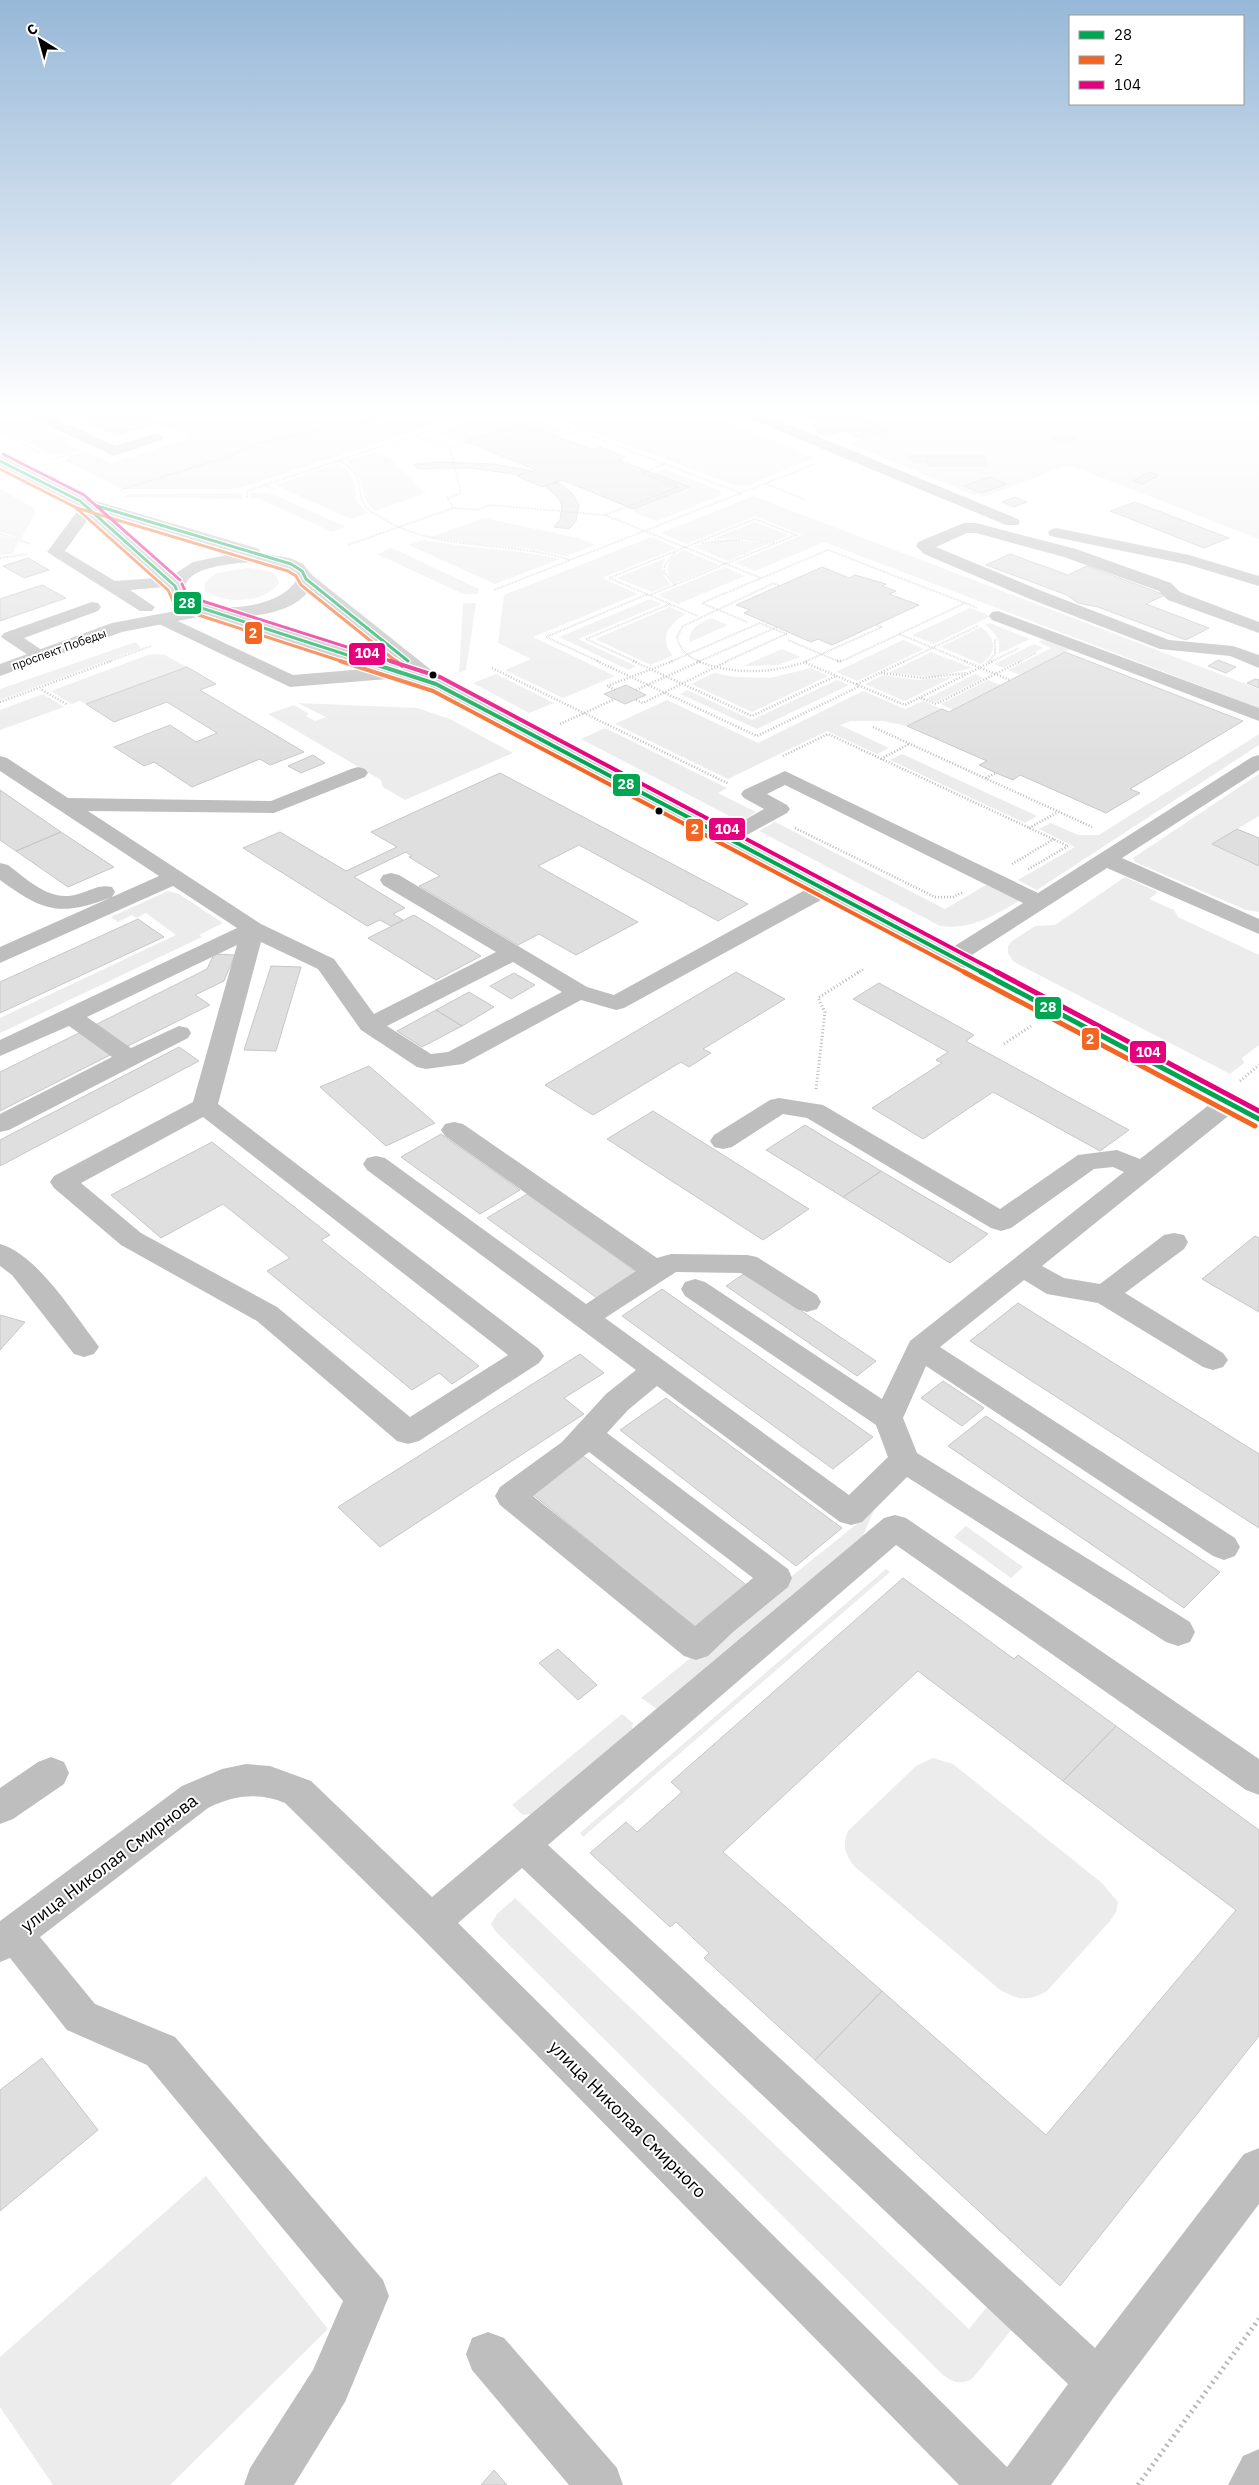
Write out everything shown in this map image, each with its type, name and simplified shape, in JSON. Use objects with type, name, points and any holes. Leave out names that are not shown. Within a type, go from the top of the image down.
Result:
[{"type":"main road","points":[[68,531],[55,552],[146,607]]},
{"type":"main road","points":[[114,531],[173,584],[176,594],[182,601],[436,684],[953,957],[1233,1093],[1259,1119]]},
{"type":"main road","points":[[176,531],[292,564],[302,571],[306,579],[436,684]]},
{"type":"main road","points":[[957,531],[924,546],[1036,595],[1166,645],[1233,652],[1259,662]]},
{"type":"main road","points":[[987,531],[1070,553],[1165,587],[1174,596],[1259,628]]},
{"type":"main road","points":[[1049,531],[1189,560],[1259,581]]},
{"type":"main road","name":"проспект Победы","points":[[118,627],[194,568],[212,562],[255,557],[276,560]]},
{"type":"main road","points":[[209,610],[248,611],[284,602],[297,595],[304,587],[306,579]]},
{"type":"main road","points":[[112,586],[173,584]]},
{"type":"main road","points":[[40,655],[10,637],[92,607]]},
{"type":"main road","name":"проспект Победы","points":[[0,670],[118,627],[209,610]]},
{"type":"main road","points":[[998,616],[1039,638],[1259,715]]},
{"type":"main road","points":[[163,619],[290,682],[400,672]]},
{"type":"main road","points":[[953,957],[1259,760]]},
{"type":"main road","points":[[0,762],[253,929],[326,964],[370,1025],[426,1062],[454,1059],[579,992]]},
{"type":"main road","points":[[64,804],[274,807],[358,773]]},
{"type":"main road","points":[[727,838],[780,809],[751,794],[785,777],[1039,902]]},
{"type":"main road","points":[[1106,859],[1259,928]]},
{"type":"main road","points":[[0,870],[41,899],[52,904],[66,905],[82,902],[168,872]]},
{"type":"main road","points":[[0,956],[168,872]]},
{"type":"main road","points":[[391,880],[579,992],[616,1003],[824,889]]},
{"type":"main road","points":[[0,1050],[253,929]]},
{"type":"main road","points":[[205,1106],[529,1356],[408,1434],[267,1314],[131,1240],[63,1182],[205,1106],[253,929]]},
{"type":"main road","points":[[370,1025],[513,952]]},
{"type":"main road","points":[[71,1016],[130,1058]]},
{"type":"main road","points":[[0,1124],[179,1033]]},
{"type":"main road","points":[[888,1418],[920,1348],[1142,1171],[1233,1093]]},
{"type":"main road","points":[[723,1141],[779,1106],[814,1111],[1001,1222],[1088,1161],[1117,1158],[1142,1171]]},
{"type":"main road","points":[[454,1130],[656,1271]]},
{"type":"main road","points":[[376,1164],[851,1513],[905,1460]]},
{"type":"main road","points":[[1105,1294],[1174,1242]]},
{"type":"main road","points":[[0,1252],[22,1268],[84,1347]]},
{"type":"main road","points":[[586,1317],[670,1263],[747,1264],[806,1302]]},
{"type":"main road","points":[[1022,1266],[1057,1287],[1105,1294],[1214,1360]]},
{"type":"main road","points":[[695,1289],[888,1418],[905,1460],[1178,1632]]},
{"type":"main road","points":[[920,1348],[1224,1547]]},
{"type":"main road","points":[[588,1434],[776,1578],[721,1622],[696,1646],[512,1496],[573,1450],[617,1402],[657,1370]]},
{"type":"main road","points":[[431,1922],[895,1527],[1259,1778]]},
{"type":"main road","points":[[0,1808],[51,1773]]},
{"type":"main road","name":"улица Николая Смирного","points":[[248,1778],[277,1782],[298,1792],[431,1922],[992,2485]]},
{"type":"main road","name":"улица Николая Смирнова","points":[[7,1939],[195,1796],[221,1784],[248,1778]]},
{"type":"main road","points":[[522,1844],[1098,2381]]},
{"type":"main road","points":[[7,1939],[81,2017],[161,2051],[367,2296],[329,2386],[266,2485]]},
{"type":"main road","points":[[1023,2485],[1098,2381],[1259,2169]]},
{"type":"main road","points":[[488,2354],[600,2485]]},
{"type":"main road","points":[[1251,2485],[1259,2472]]},
{"type":"path","points":[[348,545],[388,531]]},
{"type":"path","points":[[409,531],[447,543],[524,549],[570,560]]},
{"type":"path","points":[[494,590],[645,531],[761,578]]},
{"type":"path","points":[[698,616],[610,578],[726,531]]},
{"type":"path","points":[[786,531],[796,535],[546,637],[757,736],[998,616]]},
{"type":"path","points":[[0,534],[31,544]]},
{"type":"path","points":[[675,585],[664,572],[665,565],[668,558],[686,547],[729,539],[776,543]]},
{"type":"path","points":[[747,622],[702,603],[828,550],[965,603],[840,662],[788,640]]},
{"type":"path","points":[[0,558],[27,554]]},
{"type":"path","points":[[780,586],[774,584],[698,616],[683,626],[677,637],[681,649],[699,662],[714,667],[756,672],[783,670],[823,655],[882,627],[876,625]]},
{"type":"path","points":[[670,604],[586,639],[752,716],[836,676]]},
{"type":"path","points":[[615,690],[607,686],[630,676],[652,670],[760,623],[786,634],[681,683],[666,693],[643,703],[636,700]]},
{"type":"path","points":[[881,673],[907,677],[934,678],[967,672],[980,667],[995,654],[997,646],[995,639],[981,624]]},
{"type":"path","points":[[636,690],[775,628]]},
{"type":"path","points":[[899,634],[1010,680]]},
{"type":"path","points":[[806,662],[905,705],[920,697],[980,667],[1039,638],[1047,648],[936,704],[920,697]]},
{"type":"path","points":[[0,702],[151,646]]},
{"type":"path","points":[[492,668],[732,786]]},
{"type":"path","points":[[42,690],[68,705]]},
{"type":"path","points":[[555,726],[615,699]]},
{"type":"path","points":[[873,727],[1092,827]]},
{"type":"path","points":[[778,759],[828,734],[1068,846],[1003,884]]},
{"type":"path","points":[[881,759],[910,744]]},
{"type":"path","points":[[986,778],[996,773]]},
{"type":"path","points":[[727,783],[736,779]]},
{"type":"path","points":[[1029,828],[1058,811]]},
{"type":"path","points":[[814,1111],[825,1012],[818,998],[864,969]]},
{"type":"path","points":[[1004,1044],[1032,1026]]},
{"type":"path","points":[[1233,1093],[1259,1065]]},
{"type":"path","points":[[1138,2485],[1259,2319]]},
{"type":"shaded area","points":[[0,531],[25,531],[21,539]]},
{"type":"shaded area","points":[[448,531],[545,531],[578,538],[595,545],[567,556],[525,548],[475,544],[431,537]]},
{"type":"shaded area","points":[[666,531],[719,531],[687,544],[661,533]]},
{"type":"shaded area","points":[[732,531],[778,531],[789,535],[774,542],[745,538],[712,539]]},
{"type":"shaded area","points":[[792,531],[845,531],[1259,689],[1259,708],[824,542],[755,571],[735,563],[802,535]]},
{"type":"shaded area","points":[[1238,531],[1259,531],[1259,539]]},
{"type":"shaded area","points":[[0,536],[19,541],[12,554],[0,555]]},
{"type":"shaded area","points":[[651,537],[677,548],[602,578],[638,594],[533,637],[615,676],[563,698],[505,670],[531,659],[498,643],[504,595]]},
{"type":"shaded area","points":[[424,540],[543,555],[560,559],[495,584],[409,545]]},
{"type":"shaded area","points":[[729,540],[770,543],[728,561],[693,546]]},
{"type":"shaded area","points":[[392,548],[479,589],[478,594],[463,594],[377,554]]},
{"type":"shaded area","points":[[684,550],[719,565],[675,583],[668,573],[669,564],[674,556]]},
{"type":"shaded area","points":[[666,558],[662,572],[671,584],[652,592],[617,578]]},
{"type":"shaded area","points":[[725,567],[745,576],[678,604],[658,595]]},
{"type":"shaded area","points":[[248,568],[271,572],[278,578],[279,583],[273,590],[264,595],[244,600],[222,598],[205,591],[205,582],[216,573]]},
{"type":"shaded area","points":[[650,599],[662,604],[578,639],[636,666],[629,670],[559,637]]},
{"type":"shaded area","points":[[463,603],[476,603],[466,670],[459,673]]},
{"type":"shaded area","points":[[670,607],[686,614],[670,627],[666,637],[666,643],[673,655],[651,665],[595,639]]},
{"type":"shaded area","points":[[970,608],[991,616],[934,644],[912,635]]},
{"type":"shaded area","points":[[711,618],[728,625],[690,642],[693,630],[699,624]]},
{"type":"shaded area","points":[[990,623],[1030,639],[998,654],[999,641],[985,625]]},
{"type":"shaded area","points":[[981,627],[990,636],[993,646],[990,655],[981,664],[941,647]]},
{"type":"shaded area","points":[[1046,638],[1072,648],[1020,675],[1008,670],[1051,648],[1038,642]]},
{"type":"shaded area","points":[[903,640],[924,649],[857,681],[836,672]]},
{"type":"shaded area","points":[[136,642],[141,648],[0,700],[0,689]]},
{"type":"shaded area","points":[[1034,644],[1043,648],[1003,668],[994,664]]},
{"type":"shaded area","points":[[782,649],[801,657],[777,665],[743,666]]},
{"type":"shaded area","points":[[931,652],[972,668],[934,677],[888,673]]},
{"type":"shaded area","points":[[148,655],[165,655],[187,667],[86,704],[80,701],[72,704],[51,691]]},
{"type":"shaded area","points":[[811,668],[828,676],[752,712],[691,684],[714,673],[735,677],[770,678]]},
{"type":"shaded area","points":[[496,674],[554,703],[529,713],[473,683]]},
{"type":"shaded area","points":[[975,674],[983,678],[936,702],[927,699]]},
{"type":"shaded area","points":[[883,675],[916,680],[953,677],[905,701],[865,684]]},
{"type":"shaded area","points":[[837,680],[849,685],[757,729],[680,694],[687,690],[752,720]]},
{"type":"shaded area","points":[[988,680],[1001,685],[953,710],[941,704]]},
{"type":"shaded area","points":[[863,691],[905,709],[923,701],[942,709],[907,726],[883,721],[851,721],[840,725],[889,748],[877,754],[827,731],[728,779],[615,724],[667,700],[758,743]]},
{"type":"shaded area","points":[[43,694],[64,707],[0,730],[0,710]]},
{"type":"shaded area","points":[[298,703],[417,708],[450,719],[513,753],[405,800],[383,787],[381,780],[268,714],[294,705],[309,714],[306,716],[315,721],[326,717]]},
{"type":"shaded area","points":[[605,728],[727,788],[718,793],[756,812],[741,822],[581,739]]},
{"type":"shaded area","points":[[1259,734],[1259,745],[1037,890],[1018,880],[1075,847],[1039,829],[1051,823],[1078,835],[1099,835]]},
{"type":"shaded area","points":[[902,754],[1037,816],[1025,823],[890,760]]},
{"type":"shaded area","points":[[1259,774],[1259,816],[1212,844],[1259,866],[1259,912],[1246,910],[1135,862],[1133,858]]},
{"type":"shaded area","points":[[775,822],[945,909],[986,885],[1019,901],[982,921],[962,926],[940,926],[759,831]]},
{"type":"shaded area","points":[[1125,877],[1158,892],[1149,899],[1174,910],[1178,917],[1259,955],[1259,1045],[1242,1058],[1244,1063],[1230,1074],[1014,962],[1008,953],[1008,946],[1012,941],[1035,926],[1055,925]]},
{"type":"shaded area","points":[[168,891],[179,894],[223,923],[199,935],[202,937],[0,1033],[0,1018],[176,935],[146,913],[136,918],[132,915],[118,922],[111,917]]},
{"type":"shaded area","points":[[874,1510],[862,1538],[657,1709],[641,1698]]},
{"type":"shaded area","points":[[966,1526],[1023,1567],[1011,1578],[954,1537]]},
{"type":"shaded area","points":[[886,1569],[890,1572],[583,1837],[580,1833]]},
{"type":"shaded area","points":[[622,1714],[633,1723],[632,1730],[531,1814],[523,1815],[512,1805]]},
{"type":"shaded area","points":[[933,1758],[953,1764],[1102,1883],[1118,1902],[1116,1912],[1110,1921],[1047,1991],[1040,1995],[1023,1998],[1011,1996],[999,1989],[854,1866],[848,1857],[845,1845],[848,1831],[916,1766]]},
{"type":"shaded area","points":[[515,1898],[969,2329],[995,2297],[1019,2320],[973,2378],[964,2382],[956,2382],[941,2373],[496,1932],[491,1924],[497,1914]]},
{"type":"shaded area","points":[[206,2176],[328,2329],[170,2485],[53,2485],[0,2407],[0,2357]]},
{"type":"building","points":[[1161,531],[1211,531],[1229,538],[1204,548]]},
{"type":"building","points":[[1010,554],[1068,575],[1087,566],[1165,595],[1146,604],[1209,628],[1186,640],[1098,607],[1078,603],[1067,595],[986,565]]},
{"type":"building","points":[[28,558],[49,570],[24,578],[3,566]]},
{"type":"building","points":[[822,567],[849,578],[855,575],[886,584],[882,586],[896,591],[889,594],[919,605],[832,645],[818,639],[811,642],[744,613],[750,610],[736,605]]},
{"type":"building","points":[[42,585],[66,598],[0,621],[0,599]]},
{"type":"building","points":[[1065,652],[1243,721],[1130,789],[1140,793],[1106,813],[1020,775],[1013,780],[996,773],[979,765],[987,761],[907,726],[942,709],[949,712]]},
{"type":"building","points":[[1218,660],[1236,667],[1226,673],[1208,666]]},
{"type":"building","points":[[187,667],[216,684],[200,690],[304,752],[270,765],[260,759],[192,787],[154,762],[144,766],[114,747],[170,725],[196,742],[217,733],[167,702],[114,722],[86,704]]},
{"type":"building","points":[[1255,679],[1259,680],[1259,688],[1247,683]]},
{"type":"building","points":[[626,685],[646,695],[625,704],[604,694]]},
{"type":"building","points":[[313,755],[325,763],[301,773],[288,766]]},
{"type":"building","points":[[500,773],[748,904],[718,921],[579,845],[538,866],[638,922],[576,955],[539,934],[518,945],[419,886],[440,876],[409,857],[412,856],[406,852],[354,877],[405,908],[393,914],[403,920],[391,926],[380,920],[367,926],[243,848],[280,832],[346,871],[397,847],[371,832]]},
{"type":"building","points":[[0,790],[61,832],[16,851],[0,840]]},
{"type":"building","points":[[1237,829],[1259,838],[1259,866],[1212,844]]},
{"type":"building","points":[[61,832],[114,867],[68,887],[16,851]]},
{"type":"building","points":[[414,915],[481,956],[436,980],[368,938]]},
{"type":"building","points":[[138,919],[164,937],[0,1013],[0,982]]},
{"type":"building","points":[[214,954],[235,955],[224,981],[195,995],[210,1005],[126,1047],[95,1025],[207,969]]},
{"type":"building","points":[[271,966],[301,967],[276,1051],[244,1050]]},
{"type":"building","points":[[736,972],[785,999],[703,1049],[711,1053],[689,1067],[681,1062],[593,1115],[545,1085]]},
{"type":"building","points":[[514,973],[535,985],[511,999],[490,986]]},
{"type":"building","points":[[879,983],[974,1035],[966,1041],[1129,1130],[1100,1151],[993,1092],[923,1139],[872,1108],[942,1063],[936,1060],[948,1052],[853,999]]},
{"type":"building","points":[[469,992],[494,1007],[462,1026],[436,1010]]},
{"type":"building","points":[[436,1010],[462,1026],[422,1047],[397,1031]]},
{"type":"building","points":[[83,1031],[114,1053],[0,1111],[0,1072]]},
{"type":"building","points":[[179,1047],[199,1061],[0,1166],[0,1140]]},
{"type":"building","points":[[369,1066],[435,1123],[386,1146],[320,1087]]},
{"type":"building","points":[[653,1111],[809,1209],[763,1240],[607,1139]]},
{"type":"building","points":[[805,1125],[881,1171],[843,1197],[766,1150]]},
{"type":"building","points":[[441,1134],[520,1190],[480,1214],[401,1157]]},
{"type":"building","points":[[212,1142],[330,1235],[321,1240],[479,1366],[452,1384],[439,1373],[412,1390],[267,1271],[290,1258],[223,1204],[161,1238],[111,1195]]},
{"type":"building","points":[[881,1171],[988,1234],[950,1263],[843,1197]]},
{"type":"building","points":[[527,1194],[637,1272],[597,1298],[487,1218]]},
{"type":"building","points":[[1255,1236],[1259,1238],[1259,1312],[1202,1279]]},
{"type":"building","points":[[745,1273],[876,1361],[857,1376],[726,1286]]},
{"type":"building","points":[[662,1289],[873,1437],[833,1469],[622,1316]]},
{"type":"building","points":[[1018,1303],[1259,1454],[1259,1528],[970,1341]]},
{"type":"building","points":[[0,1315],[25,1322],[0,1350]]},
{"type":"building","points":[[580,1354],[604,1373],[564,1398],[584,1414],[380,1547],[338,1507]]},
{"type":"building","points":[[943,1381],[984,1408],[962,1426],[921,1398]]},
{"type":"building","points":[[666,1398],[842,1528],[796,1566],[620,1430]]},
{"type":"building","points":[[986,1416],[1220,1572],[1184,1608],[948,1446]]},
{"type":"building","points":[[582,1455],[749,1587],[696,1629],[530,1492]]},
{"type":"building","points":[[903,1578],[1014,1659],[1018,1655],[1116,1726],[1063,1781],[918,1671],[723,1852],[882,1991],[815,2060],[704,1958],[709,1953],[676,1922],[670,1927],[590,1853],[626,1822],[637,1832],[682,1792],[671,1782]]},
{"type":"building","points":[[558,1649],[597,1685],[578,1700],[539,1663]]},
{"type":"building","points":[[1116,1726],[1259,1830],[1259,2036],[1060,2286],[815,2060],[882,1991],[1046,2135],[1236,1910],[1063,1781]]},
{"type":"building","points":[[42,2058],[98,2130],[0,2211],[0,2090]]},
{"type":"building","points":[[494,2470],[507,2485],[481,2485]]},
{"type":"transit line","name":"2","points":[[102,531],[168,590],[173,601],[186,611],[433,691],[1255,1126]]},
{"type":"transit line","name":"28","points":[[113,531],[175,586],[179,596],[189,604],[436,684],[1259,1119]]},
{"type":"transit line","name":"104","points":[[125,531],[180,580]]},
{"type":"transit line","name":"2","points":[[154,531],[288,571],[296,576],[301,585],[402,666]]},
{"type":"transit line","name":"28","points":[[181,531],[291,564],[302,571],[306,579],[408,661]]},
{"type":"transit line","name":"104","points":[[182,584],[186,593],[196,599],[440,677],[1259,1111]]}]
